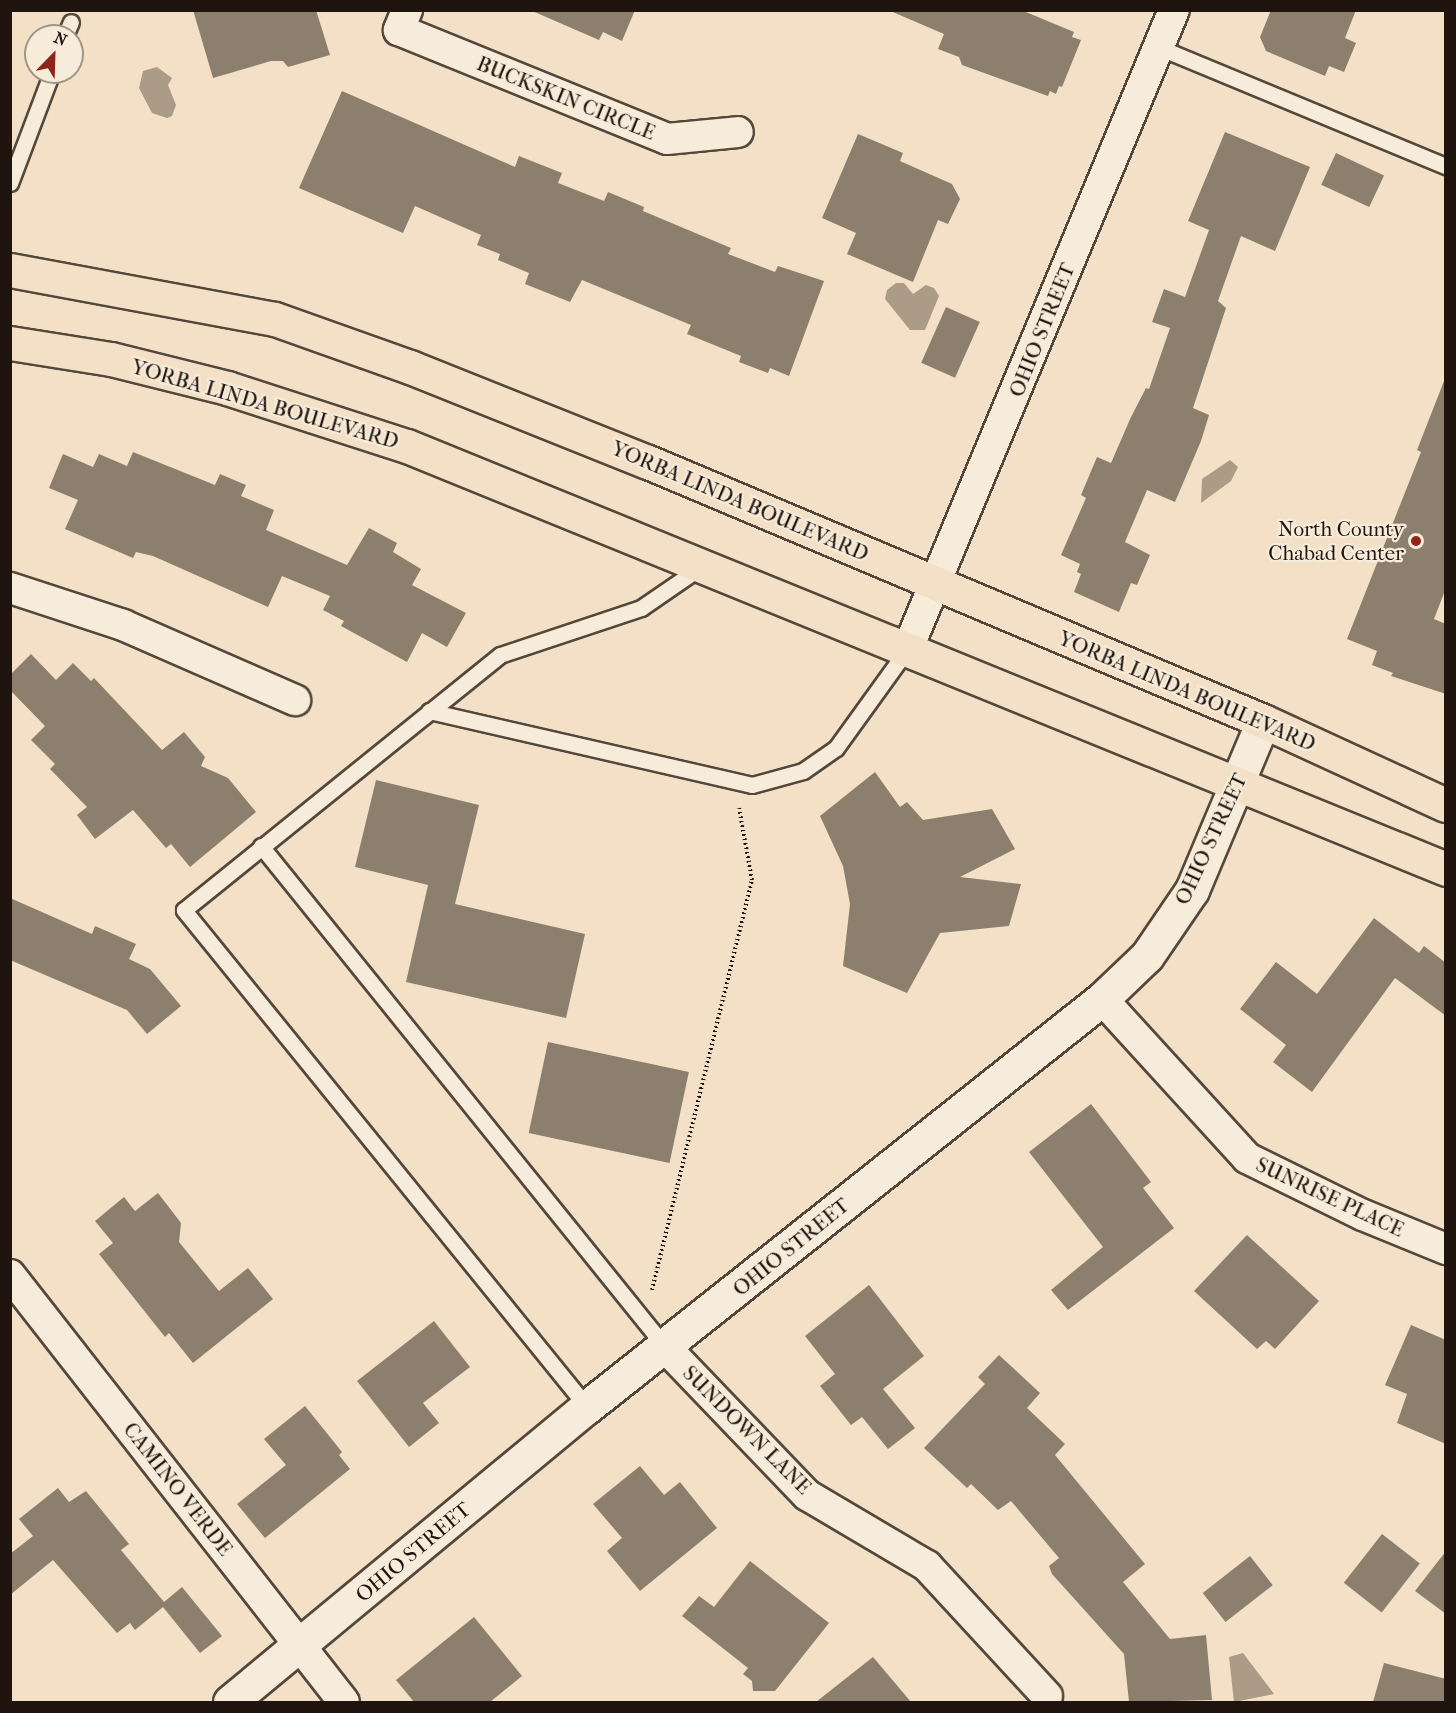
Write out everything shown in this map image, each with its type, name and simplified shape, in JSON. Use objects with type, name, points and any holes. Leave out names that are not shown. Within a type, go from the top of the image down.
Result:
[{"type":"main road","name":"YORBA LINDA BOULEVARD","points":[[10,270],[275,319],[410,367],[638,458],[1263,721],[1446,805]]},
{"type":"main road","name":"YORBA LINDA BOULEVARD","points":[[10,343],[111,359],[330,420],[407,446],[908,648],[1446,869]]},
{"type":"street","name":"OHIO STREET","points":[[908,648],[937,584],[1174,10]]},
{"type":"street","name":"BUCKSKIN CIRCLE","points":[[403,20],[667,140],[738,132]]},
{"type":"street","points":[[10,588],[123,625],[295,700]]},
{"type":"street","name":"OHIO STREET","points":[[230,1702],[587,1407],[666,1348],[1102,999],[1147,956],[1192,890],[1263,721]]},
{"type":"street","name":"SUNRISE PLACE","points":[[1102,999],[1246,1158],[1363,1215],[1446,1249]]},
{"type":"street","name":"CAMINO VERDE","points":[[10,1275],[344,1702]]},
{"type":"street","name":"SUNDOWN LANE","points":[[666,1348],[807,1495],[927,1566],[1047,1696]]},
{"type":"lane","points":[[1158,47],[1446,166]]},
{"type":"lane","points":[[10,183],[47,84]]},
{"type":"lane","points":[[587,1407],[184,910],[500,654],[641,608],[704,565]]},
{"type":"lane","points":[[429,711],[735,783],[752,785],[803,771],[836,748],[908,648]]},
{"type":"lane","points":[[261,846],[666,1348]]},
{"type":"path","points":[[645,1322],[657,1310],[651,1287],[752,880],[735,783]]},
{"type":"shaded area","points":[[157,67],[172,78],[168,85],[176,105],[172,116],[167,118],[152,113],[139,88],[143,71]]},
{"type":"shaded area","points":[[896,283],[904,283],[913,294],[926,285],[934,288],[939,296],[925,330],[910,330],[885,299],[887,290]]},
{"type":"shaded area","points":[[1230,460],[1238,467],[1231,481],[1201,503],[1202,479]]},
{"type":"shaded area","points":[[1243,1653],[1274,1694],[1234,1702],[1229,1657]]},
{"type":"building","points":[[193,10],[316,10],[330,55],[288,67],[283,61],[271,61],[213,78]]},
{"type":"building","points":[[530,10],[635,10],[622,41],[603,32],[599,40]]},
{"type":"building","points":[[888,10],[1021,10],[1074,32],[1072,37],[1081,40],[1062,87],[1059,86],[1056,94],[1050,91],[1048,96],[962,65],[959,57],[938,49],[944,34]]},
{"type":"building","points":[[1271,10],[1356,10],[1345,38],[1356,43],[1344,72],[1329,66],[1325,76],[1266,51],[1260,37]]},
{"type":"building","points":[[342,91],[515,167],[519,156],[562,173],[558,183],[604,201],[608,192],[644,207],[643,211],[731,248],[728,254],[775,272],[778,266],[824,281],[789,376],[770,368],[768,373],[739,362],[741,356],[687,334],[691,325],[582,280],[570,302],[525,284],[529,273],[498,260],[500,254],[477,245],[481,235],[415,206],[403,233],[299,188]]},
{"type":"building","points":[[1225,132],[1310,167],[1275,251],[1241,236],[1218,301],[1226,308],[1193,408],[1209,415],[1201,441],[1175,502],[1147,490],[1125,542],[1150,555],[1137,585],[1131,583],[1119,612],[1074,592],[1081,574],[1077,572],[1080,564],[1061,555],[1086,498],[1081,495],[1097,457],[1111,463],[1131,417],[1146,388],[1149,389],[1170,328],[1152,322],[1164,289],[1185,297],[1209,230],[1188,221]]},
{"type":"building","points":[[858,134],[903,153],[900,161],[952,184],[960,199],[948,224],[938,220],[913,282],[847,254],[856,233],[822,218]]},
{"type":"building","points":[[1336,153],[1384,175],[1369,207],[1321,185]]},
{"type":"building","points":[[946,307],[980,322],[955,378],[921,363]]},
{"type":"building","name":"North County Chabad Center","points":[[1444,381],[1446,588],[1434,619],[1446,624],[1446,694],[1391,676],[1393,673],[1372,665],[1377,651],[1347,639],[1421,452],[1417,450]]},
{"type":"building","points":[[133,452],[215,485],[220,474],[246,485],[241,496],[274,510],[266,530],[347,565],[369,528],[397,543],[393,552],[421,569],[412,585],[466,613],[447,647],[422,633],[407,662],[341,626],[344,621],[323,610],[330,596],[282,576],[268,607],[153,556],[136,552],[133,558],[65,529],[78,500],[49,488],[63,454],[93,467],[99,454],[127,466]]},
{"type":"building","points":[[31,654],[56,680],[73,663],[91,681],[94,678],[162,750],[184,732],[205,757],[201,766],[228,778],[256,812],[190,867],[171,844],[166,848],[133,810],[95,839],[77,815],[87,807],[50,769],[55,764],[31,740],[45,726],[10,690],[10,675]]},
{"type":"building","points":[[875,772],[900,807],[907,802],[923,820],[992,809],[1015,849],[960,877],[1021,884],[1009,926],[940,933],[907,993],[843,966],[850,904],[843,866],[820,816]]},
{"type":"building","points":[[376,780],[479,805],[455,904],[585,934],[566,1018],[406,982],[428,885],[355,867]]},
{"type":"building","points":[[10,898],[92,934],[95,926],[136,944],[129,959],[150,969],[181,1006],[147,1034],[127,1010],[10,960]]},
{"type":"building","points":[[1374,918],[1419,953],[1424,946],[1446,963],[1446,1016],[1395,978],[1312,1092],[1273,1062],[1286,1045],[1240,1009],[1276,962],[1317,994]]},
{"type":"building","points":[[548,1042],[689,1072],[670,1163],[529,1133]]},
{"type":"building","points":[[1091,1104],[1151,1182],[1143,1188],[1174,1228],[1068,1310],[1051,1290],[1103,1247],[1029,1152]]},
{"type":"building","points":[[158,1193],[181,1223],[179,1242],[219,1291],[248,1268],[273,1299],[193,1363],[169,1333],[165,1337],[99,1254],[113,1243],[95,1221],[124,1197],[135,1211]]},
{"type":"building","points":[[1247,1235],[1319,1301],[1275,1349],[1266,1341],[1257,1349],[1194,1291]]},
{"type":"building","points":[[869,1285],[924,1356],[883,1389],[915,1428],[888,1449],[862,1417],[851,1425],[820,1386],[835,1374],[805,1336]]},
{"type":"building","points":[[434,1321],[470,1367],[423,1403],[439,1423],[409,1447],[357,1381]]},
{"type":"building","points":[[1411,1325],[1446,1340],[1446,1444],[1397,1423],[1407,1394],[1385,1385]]},
{"type":"building","points":[[999,1355],[1040,1393],[1027,1408],[1065,1444],[1055,1455],[1145,1564],[1123,1582],[1170,1639],[1206,1635],[1212,1700],[1129,1702],[1124,1654],[1052,1574],[1049,1566],[1059,1558],[1011,1501],[998,1510],[971,1484],[967,1488],[924,1448],[985,1384],[978,1377]]},
{"type":"building","points":[[305,1406],[342,1452],[339,1455],[350,1469],[265,1538],[237,1504],[286,1465],[264,1439]]},
{"type":"building","points":[[640,1466],[664,1495],[680,1482],[717,1528],[640,1591],[607,1551],[622,1538],[593,1504]]},
{"type":"building","points":[[58,1488],[69,1502],[86,1491],[129,1544],[121,1550],[164,1602],[182,1587],[222,1636],[200,1653],[163,1607],[135,1630],[130,1623],[117,1633],[53,1560],[10,1595],[10,1554],[33,1536],[19,1519]]},
{"type":"building","points":[[1382,1534],[1420,1564],[1382,1612],[1344,1583]]},
{"type":"building","points":[[1446,1551],[1446,1614],[1415,1591]]},
{"type":"building","points":[[1250,1556],[1273,1585],[1225,1622],[1203,1593]]},
{"type":"building","points":[[750,1561],[829,1623],[775,1691],[753,1691],[752,1681],[743,1674],[748,1668],[682,1616],[699,1596],[714,1607]]},
{"type":"building","points":[[474,1617],[522,1676],[490,1702],[414,1702],[396,1680]]},
{"type":"building","points":[[873,1657],[911,1702],[816,1702]]},
{"type":"building","points":[[1384,1663],[1446,1679],[1446,1702],[1373,1702]]},
{"type":"place","name":"North County Chabad Center","points":[[1416,541]]}]
